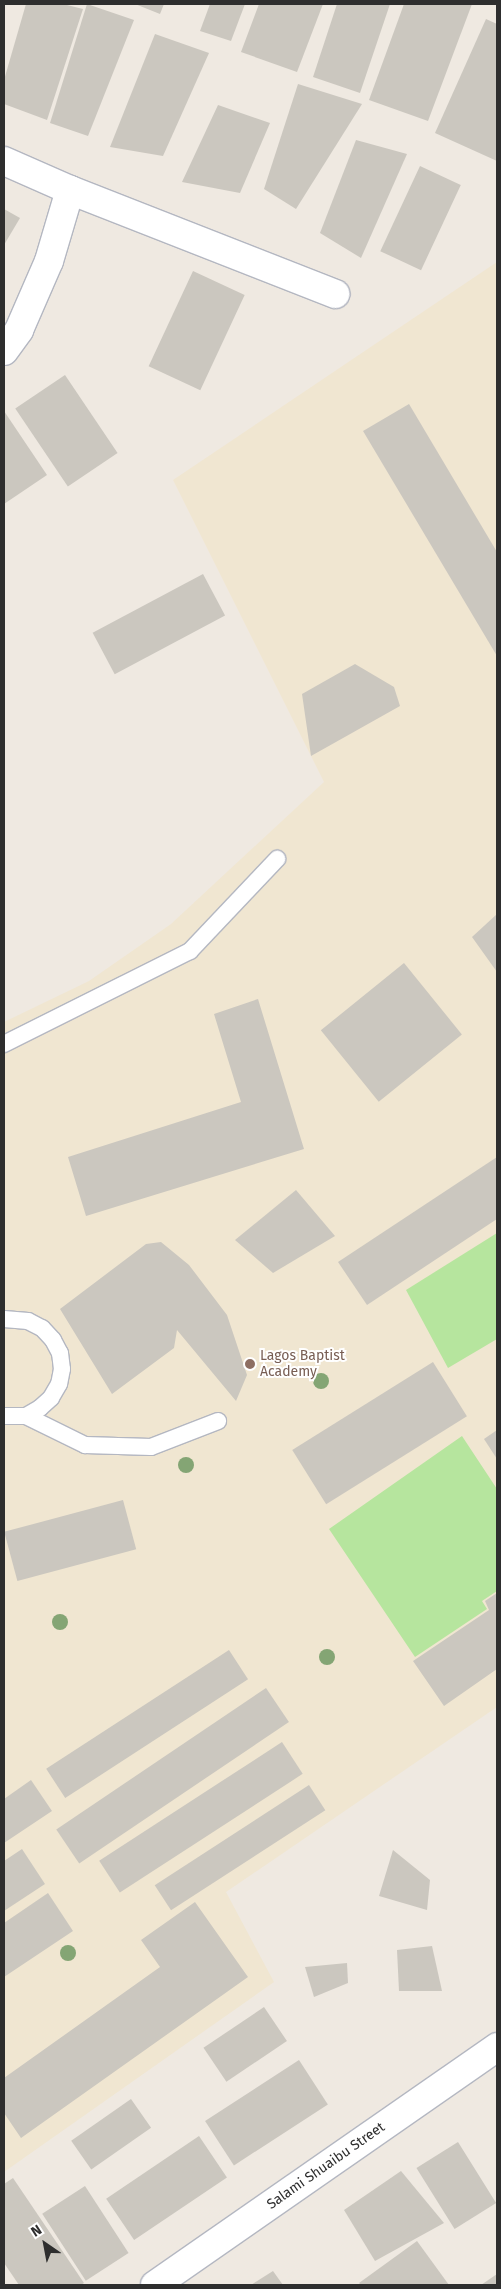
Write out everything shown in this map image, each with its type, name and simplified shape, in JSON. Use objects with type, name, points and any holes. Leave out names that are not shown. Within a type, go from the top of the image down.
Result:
[{"type":"street","points":[[4,161],[70,190],[335,294]]},
{"type":"street","points":[[4,351],[19,330],[49,261],[70,190]]},
{"type":"street","name":"Salami Shuaibu Street","points":[[155,2285],[497,2048]]},
{"type":"lane","points":[[4,1044],[190,951],[277,859]]},
{"type":"lane","points":[[4,1319],[28,1321],[42,1328],[53,1340],[60,1353],[62,1368],[59,1384],[52,1398],[26,1416]]},
{"type":"lane","points":[[4,1416],[26,1416],[85,1445],[151,1447],[218,1421]]},
{"type":"shaded area","name":"Lagos Baptist Academy","points":[[497,262],[497,1707],[226,1892],[274,1982],[4,2172],[4,1022],[89,981],[171,924],[324,782],[173,480]]},
{"type":"green space","points":[[497,1233],[497,1339],[448,1368],[406,1290]]},
{"type":"green space","points":[[462,1436],[497,1489],[497,1591],[482,1601],[487,1609],[415,1657],[329,1529]]},
{"type":"building","points":[[26,4],[63,4],[83,9],[47,120],[4,104],[4,80]]},
{"type":"building","points":[[87,4],[134,20],[88,136],[50,123]]},
{"type":"building","points":[[135,4],[164,4],[160,14]]},
{"type":"building","points":[[210,4],[245,4],[231,41],[200,31]]},
{"type":"building","points":[[259,4],[323,4],[297,72],[241,52]]},
{"type":"building","points":[[337,4],[390,4],[360,93],[313,77]]},
{"type":"building","points":[[404,4],[472,4],[428,121],[369,100]]},
{"type":"building","points":[[486,19],[497,24],[497,161],[435,133]]},
{"type":"building","points":[[155,34],[209,53],[163,156],[110,147]]},
{"type":"building","points":[[298,84],[362,104],[296,209],[264,189]]},
{"type":"building","points":[[218,105],[270,123],[240,193],[182,182]]},
{"type":"building","points":[[356,140],[407,154],[361,258],[320,233]]},
{"type":"building","points":[[420,166],[461,185],[421,270],[380,251]]},
{"type":"building","points":[[4,209],[20,218],[4,245]]},
{"type":"building","points":[[193,271],[245,295],[200,390],[149,366]]},
{"type":"building","points":[[65,375],[118,453],[68,486],[15,409]]},
{"type":"building","points":[[409,404],[497,552],[497,656],[363,431]]},
{"type":"building","points":[[4,411],[47,475],[4,504]]},
{"type":"building","points":[[203,574],[225,615],[115,674],[93,633]]},
{"type":"building","points":[[355,664],[394,687],[400,706],[311,756],[302,694]]},
{"type":"building","points":[[497,914],[497,972],[472,937]]},
{"type":"building","points":[[404,963],[462,1034],[379,1102],[321,1030]]},
{"type":"building","points":[[258,999],[304,1149],[86,1216],[68,1157],[241,1102],[214,1014]]},
{"type":"building","points":[[497,1157],[497,1219],[367,1305],[338,1262]]},
{"type":"building","points":[[296,1190],[335,1236],[273,1273],[235,1240]]},
{"type":"building","points":[[161,1242],[189,1265],[227,1315],[247,1375],[236,1401],[177,1330],[174,1348],[112,1394],[60,1309],[146,1244]]},
{"type":"building","points":[[433,1362],[467,1416],[326,1504],[292,1450]]},
{"type":"building","points":[[497,1430],[497,1459],[484,1439]]},
{"type":"building","points":[[123,1500],[136,1549],[17,1581],[4,1532]]},
{"type":"building","points":[[497,1593],[497,1669],[444,1706],[413,1661],[489,1610],[485,1601]]},
{"type":"building","points":[[229,1650],[248,1679],[65,1798],[46,1769]]},
{"type":"building","points":[[266,1688],[289,1722],[79,1863],[56,1829]]},
{"type":"building","points":[[282,1742],[303,1774],[120,1893],[99,1861]]},
{"type":"building","points":[[31,1780],[52,1811],[4,1843],[4,1799]]},
{"type":"building","points":[[309,1785],[325,1810],[171,1910],[155,1885]]},
{"type":"building","points":[[22,1849],[45,1884],[4,1911],[4,1861]]},
{"type":"building","points":[[393,1850],[430,1880],[427,1910],[379,1896]]},
{"type":"building","points":[[48,1893],[73,1931],[4,1977],[4,1923]]},
{"type":"building","points":[[195,1902],[248,1977],[21,2138],[4,2113],[4,2078],[160,1967],[141,1940]]},
{"type":"building","points":[[432,1946],[442,1991],[399,1991],[397,1950]]},
{"type":"building","points":[[347,1963],[348,1983],[314,1997],[305,1967]]},
{"type":"building","points":[[264,2007],[287,2041],[226,2082],[203,2048]]},
{"type":"building","points":[[299,2060],[328,2104],[234,2165],[205,2121]]},
{"type":"building","points":[[131,2099],[151,2128],[91,2170],[71,2141]]},
{"type":"building","points":[[199,2136],[227,2177],[134,2240],[106,2199]]},
{"type":"building","points":[[458,2142],[496,2203],[455,2229],[416,2168]]},
{"type":"building","points":[[401,2171],[444,2223],[375,2261],[344,2210]]},
{"type":"building","points":[[13,2178],[84,2283],[81,2285],[19,2285],[4,2263],[4,2184]]},
{"type":"building","points":[[85,2186],[129,2253],[86,2281],[42,2214]]},
{"type":"building","points":[[417,2241],[449,2285],[361,2285],[359,2283]]},
{"type":"building","points":[[273,2271],[283,2285],[251,2285]]},
{"type":"building","points":[[497,2274],[497,2285],[481,2285]]},
{"type":"place","name":"Lagos Baptist Academy","points":[[250,1364]]}]
